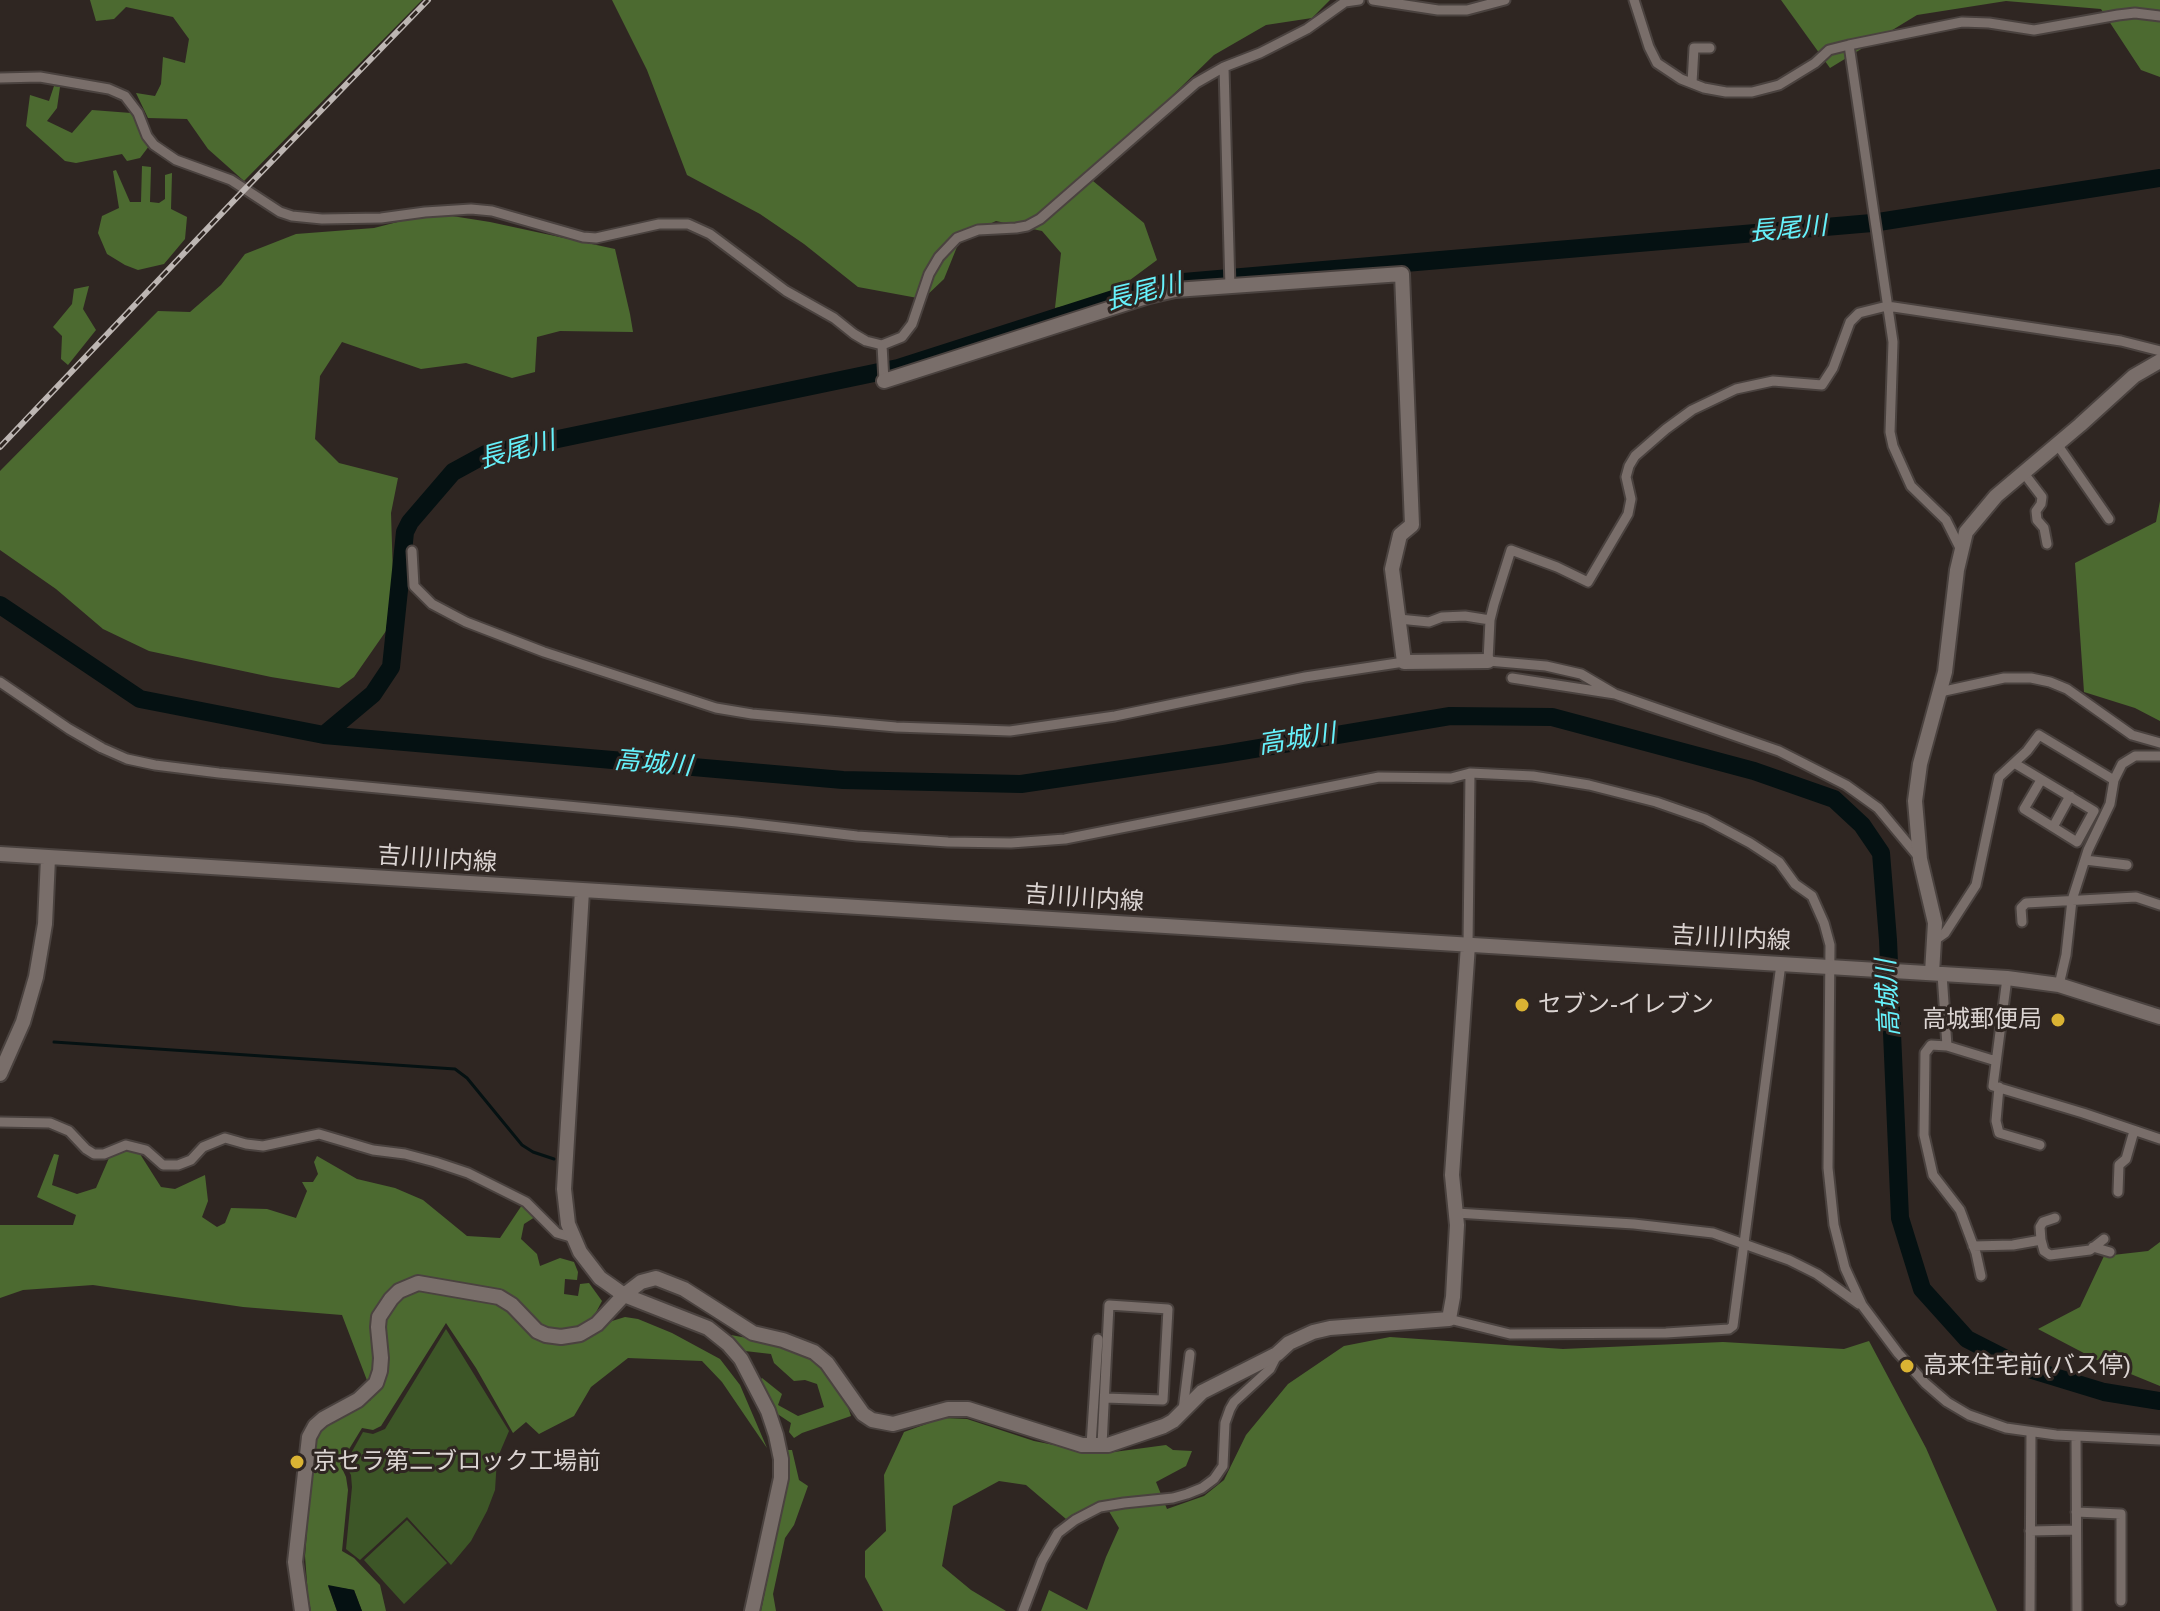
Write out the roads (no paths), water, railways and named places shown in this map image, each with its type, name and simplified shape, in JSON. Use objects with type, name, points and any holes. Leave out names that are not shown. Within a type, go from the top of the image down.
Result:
[{"type":"street","points":[[0,78],[40,77],[109,89],[125,96],[138,113],[147,136],[162,151],[195,168],[231,180],[250,195],[292,216],[381,218],[471,209],[492,211],[596,238],[668,222],[688,224],[710,234],[786,291],[834,318],[854,334],[882,345],[902,337],[912,324],[929,274],[939,257],[957,238],[978,230],[1027,226],[1040,219],[1196,83],[1294,36],[1345,1],[1359,0]]},
{"type":"street","points":[[1373,0],[1438,10],[1476,9],[1505,0]]},
{"type":"street","points":[[1634,0],[1657,63],[1692,83],[1726,92],[1752,92],[1779,85],[1815,63],[1829,50],[1962,22],[2034,30],[2135,13],[2160,16]]},
{"type":"street","points":[[1849,45],[1893,342],[1890,420],[1893,446],[1911,486],[1946,520],[1961,550]]},
{"type":"street","points":[[1692,83],[1694,48],[1710,48]]},
{"type":"street","points":[[1224,67],[1230,281]]},
{"type":"street","points":[[882,345],[884,379],[1175,290],[1230,281],[1402,274],[1412,525],[1400,535],[1392,569],[1404,662]]},
{"type":"street","points":[[1488,661],[1490,620],[1511,550],[1588,582],[1628,514],[1631,499],[1626,477],[1635,456],[1692,410],[1736,389],[1773,381],[1822,385],[1833,368],[1850,322],[1859,313],[1887,306],[2121,341],[2160,351]]},
{"type":"street","points":[[1947,1046],[1932,908],[1920,859],[1915,801],[1920,764],[1940,692],[1966,532],[1996,496],[2023,472],[2134,376],[2160,361]]},
{"type":"street","points":[[2057,444],[2109,519]]},
{"type":"street","points":[[2023,472],[2042,497],[2036,511],[2047,544]]},
{"type":"street","points":[[412,551],[414,586],[432,604],[466,622],[544,652],[716,708],[752,714],[896,727],[1010,731],[1102,718],[1305,677],[1404,662],[1488,661],[1546,666],[1581,674],[1615,694]]},
{"type":"street","points":[[1399,619],[1429,622],[1442,617],[1465,616],[1490,620]]},
{"type":"street","points":[[1512,678],[1615,694],[1779,751],[1846,785],[1878,808],[1920,859]]},
{"type":"street","points":[[1940,692],[2004,678],[2050,682],[2067,689],[2132,735],[2160,743]]},
{"type":"street","points":[[0,682],[102,748],[127,759],[155,765],[857,836],[1011,843],[1065,839],[1379,777],[1451,778],[1470,773],[1533,776],[1589,785],[1656,802],[1705,819],[1779,862],[1795,884],[1812,896],[1824,923],[1830,945],[1828,1168],[1832,1211],[1845,1268],[1862,1305],[1925,1383],[1947,1402],[1969,1415],[2006,1428],[2031,1432],[2160,1440]]},
{"type":"street","points":[[1935,940],[1945,933],[1976,885],[1999,777],[2039,735],[2114,780]]},
{"type":"street","points":[[2059,985],[2072,900],[2085,860],[2110,804],[2114,780],[2122,764],[2135,756],[2160,756]]},
{"type":"street","points":[[2014,763],[2094,811],[2077,842],[2024,809],[2041,780]]},
{"type":"street","points":[[1449,1319],[1457,1225],[1452,1175],[1468,945],[1470,773]]},
{"type":"street","points":[[2053,827],[2070,796]]},
{"type":"street","name":"吉川川内線","points":[[0,854],[2007,978],[2059,985],[2160,1017]]},
{"type":"street","points":[[0,1074],[23,1022],[36,977],[45,924],[48,858]]},
{"type":"street","points":[[2085,860],[2127,865]]},
{"type":"street","points":[[582,891],[565,1208],[580,1252],[600,1278],[624,1295],[708,1328],[741,1359],[768,1411],[779,1447],[781,1478],[752,1611]]},
{"type":"street","points":[[2022,922],[2021,908],[2026,903],[2136,897],[2160,905]]},
{"type":"street","points":[[302,1611],[295,1562],[309,1437],[323,1419],[358,1400],[376,1383],[381,1358],[379,1317],[399,1291],[418,1283],[492,1294],[512,1305],[537,1331],[561,1337],[580,1334],[597,1324],[624,1295],[641,1282],[656,1278],[684,1289],[753,1333],[814,1352],[827,1363],[863,1414],[881,1423],[901,1423],[948,1409],[968,1409],[1082,1445],[1120,1441],[1164,1426],[1202,1392],[1277,1354],[1301,1336],[1330,1328],[1449,1319],[1510,1334],[1666,1333],[1729,1329],[1733,1326],[1781,964]]},
{"type":"street","points":[[2007,978],[1993,1086],[2160,1139]]},
{"type":"street","points":[[1981,1276],[1960,1210],[1933,1175],[1924,1135],[1925,1053],[1931,1045],[1947,1046],[1996,1061]]},
{"type":"street","points":[[1999,1087],[1996,1121],[1999,1133],[2040,1145]]},
{"type":"street","points":[[0,1122],[50,1123],[69,1131],[94,1154],[104,1154],[126,1145],[146,1150],[163,1165],[178,1165],[191,1160],[203,1147],[225,1138],[263,1146],[319,1134],[468,1173],[526,1202],[557,1233],[574,1238]]},
{"type":"street","points":[[2118,1192],[2119,1165],[2126,1159],[2134,1131]]},
{"type":"street","points":[[1456,1213],[1634,1224],[1713,1233],[1789,1260],[1817,1274],[1862,1305]]},
{"type":"street","points":[[2055,1218],[2043,1222],[2040,1227],[2044,1251],[2050,1255],[2090,1250],[2104,1239]]},
{"type":"street","points":[[1973,1246],[2013,1245],[2041,1240]]},
{"type":"street","points":[[2093,1247],[2110,1252]]},
{"type":"street","points":[[1097,1445],[1105,1398],[1109,1305],[1168,1309],[1163,1400],[1105,1398]]},
{"type":"street","points":[[1097,1445],[1098,1339]]},
{"type":"street","points":[[1183,1411],[1190,1354]]},
{"type":"street","points":[[1023,1611],[1042,1561],[1058,1533],[1075,1520],[1100,1507],[1187,1494],[1214,1479],[1223,1466],[1225,1423],[1230,1409],[1270,1369],[1277,1354]]},
{"type":"street","points":[[2030,1611],[2031,1432]]},
{"type":"street","points":[[2076,1436],[2077,1611]]},
{"type":"street","points":[[2076,1512],[2121,1514],[2121,1601]]},
{"type":"street","points":[[2030,1531],[2076,1530]]},
{"type":"waterway","name":"長尾川","points":[[324,735],[373,694],[391,667],[405,532],[410,522],[453,472],[486,454],[898,368],[1160,284],[1872,223],[2160,178]]},
{"type":"waterway","name":"高城川","points":[[0,605],[140,699],[324,735],[843,780],[1021,784],[1450,716],[1552,717],[1754,771],[1834,799],[1862,825],[1881,853],[1888,940],[1900,1218],[1922,1289],[1967,1339],[2022,1367],[2104,1392],[2160,1401]]},
{"type":"waterway","points":[[54,1042],[455,1069],[467,1078],[522,1145],[554,1159]]},
{"type":"railway","points":[[0,447],[428,0]]},
{"type":"place","name":"セブン-イレブン","points":[[1522,1005]]},
{"type":"place","name":"高城郵便局","points":[[2058,1020]]},
{"type":"place","name":"高来住宅前(バス停)","points":[[1907,1366]]},
{"type":"place","name":"京セラ第二ブロック工場前","points":[[297,1462]]}]
